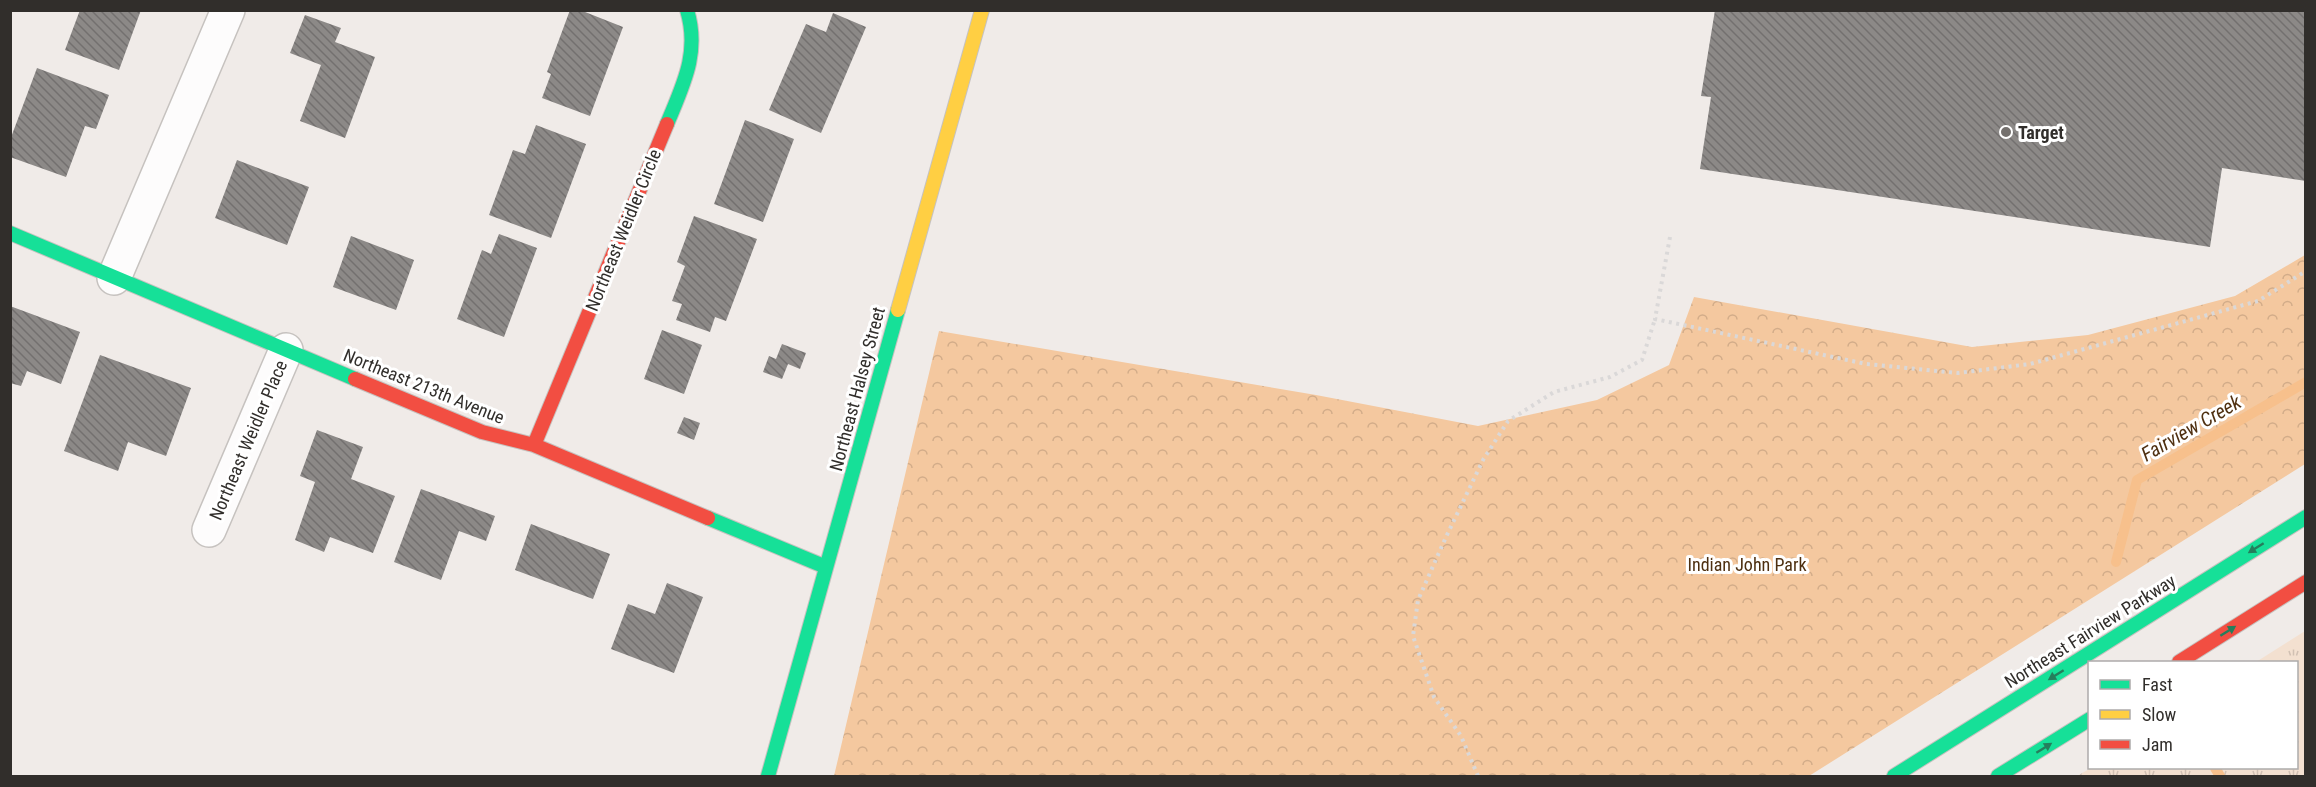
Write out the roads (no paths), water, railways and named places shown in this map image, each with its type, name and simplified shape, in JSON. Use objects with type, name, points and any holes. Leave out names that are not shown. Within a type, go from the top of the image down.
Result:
[{"type":"main road","name":"Northeast Weidler Circle","points":[[534,445],[690,69],[691,23],[687,10]]},
{"type":"main road","name":"Northeast Halsey Street","points":[[768,777],[982,10]]},
{"type":"main road","name":"Northeast 213th Avenue","points":[[10,233],[482,432],[534,445],[826,567]]},
{"type":"main road","name":"Northeast Fairview Parkway","points":[[1894,777],[2306,517]]},
{"type":"main road","points":[[2182,661],[2306,582]]},
{"type":"main road","points":[[1998,777],[2088,720]]},
{"type":"street","points":[[114,278],[228,10]]},
{"type":"street","name":"Northeast Weidler Place","points":[[210,530],[286,350]]},
{"type":"waterway","name":"Fairview Creek","points":[[2116,562],[2137,480],[2306,382]]},
{"type":"waterway","name":"Fairview Creek","points":[[2216,769],[2220,776]]},
{"type":"place","name":"Target","points":[[2006,132]]},
{"type":"park label","name":"Indian John Park","points":[[1747,564]]}]
